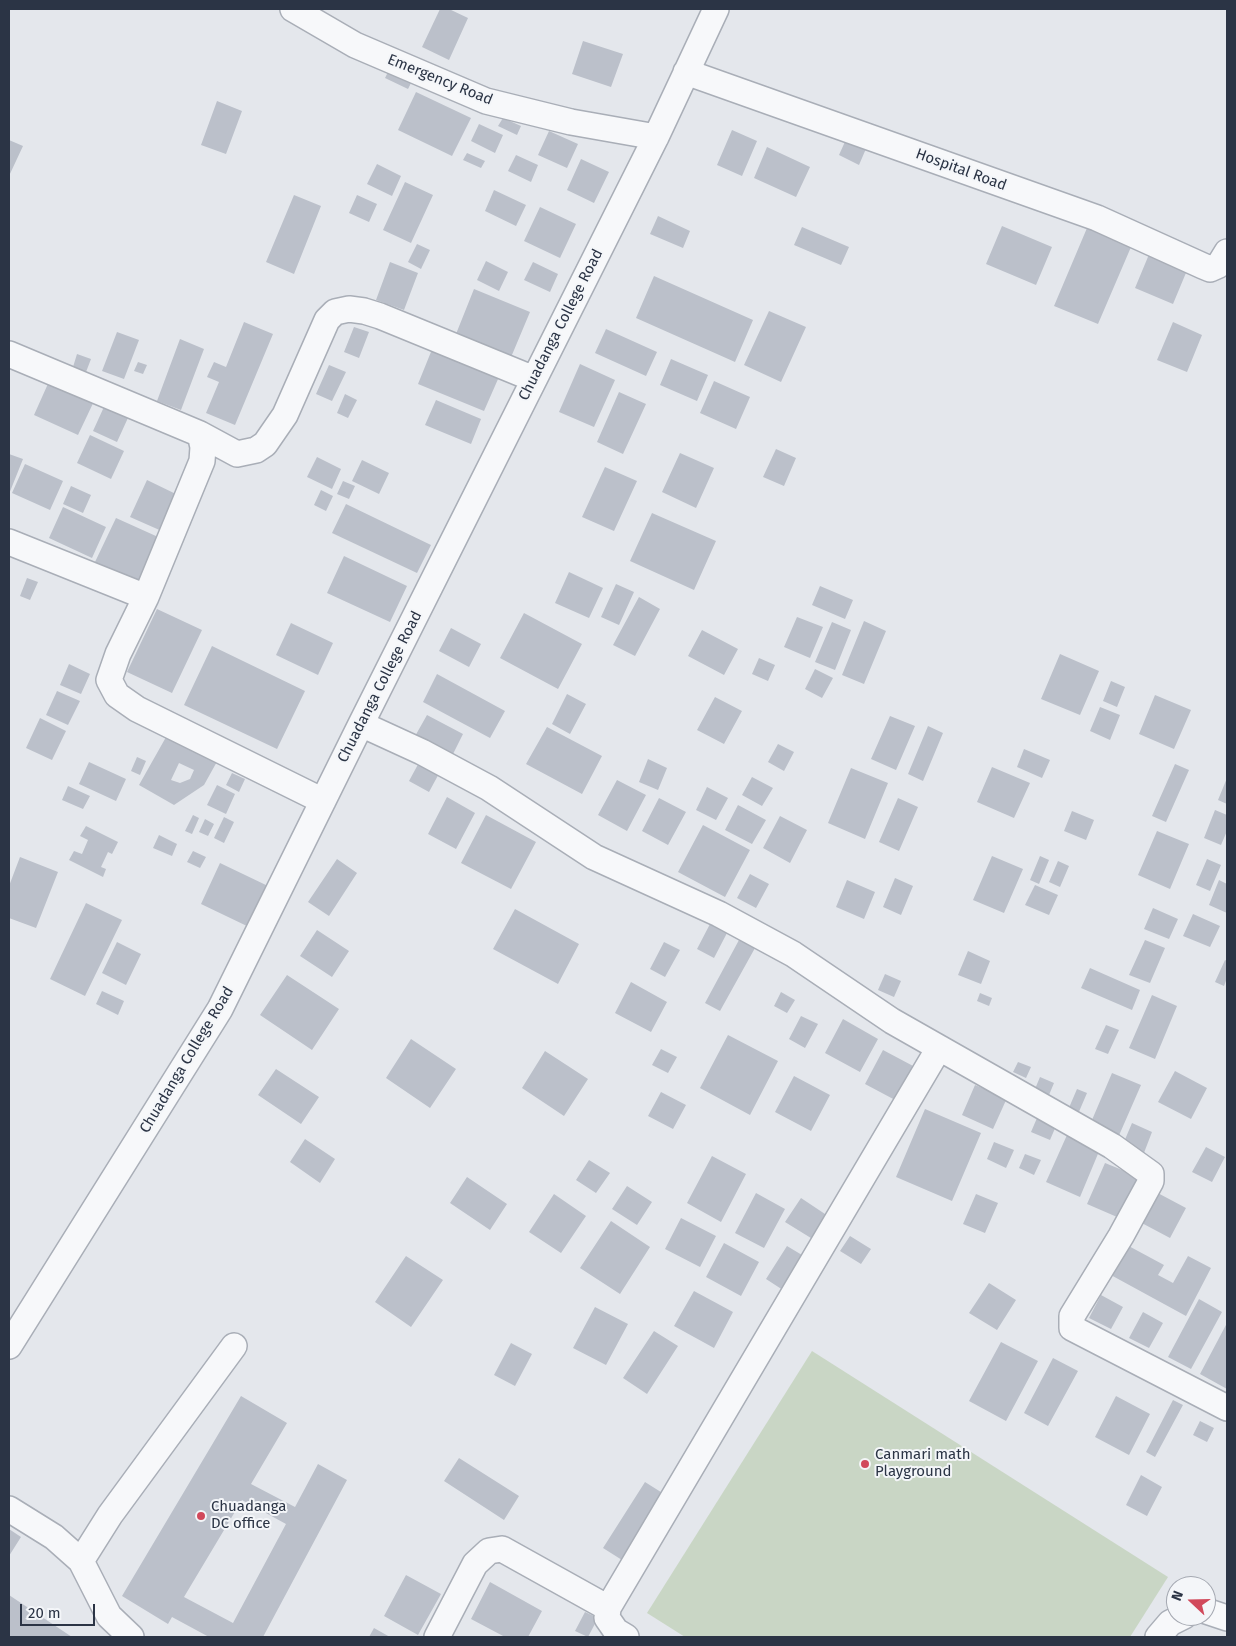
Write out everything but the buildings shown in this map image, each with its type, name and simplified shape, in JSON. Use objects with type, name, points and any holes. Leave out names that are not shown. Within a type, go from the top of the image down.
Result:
[{"type":"street","name":"Emergency Road","points":[[293,9],[356,45],[486,101],[571,122],[656,137]]},
{"type":"street","name":"Chuadanga College Road","points":[[9,1346],[220,1009],[656,137],[716,9]]},
{"type":"street","name":"Hospital Road","points":[[686,72],[1097,218],[1210,269],[1219,265],[1227,252]]},
{"type":"street","points":[[9,354],[200,434],[237,454],[256,450],[265,444],[285,416],[327,320],[335,312],[349,309],[380,316],[534,379]]},
{"type":"street","points":[[200,434],[203,447],[202,460],[146,597],[118,654],[109,680],[118,695],[137,709],[323,801]]},
{"type":"street","points":[[9,542],[146,597]]},
{"type":"street","points":[[361,724],[422,752],[489,788],[594,857],[719,914],[793,954],[892,1021],[1112,1146],[1151,1174],[1151,1181],[1121,1236],[1072,1316],[1072,1328],[1227,1408]]},
{"type":"street","points":[[626,1637],[616,1631],[607,1618],[608,1608],[939,1048]]},
{"type":"street","points":[[81,1562],[110,1514],[234,1346]]},
{"type":"street","points":[[9,1509],[54,1537],[81,1562],[109,1616],[131,1637]]},
{"type":"street","points":[[437,1637],[475,1564],[489,1551],[502,1550],[608,1608]]},
{"type":"street","points":[[1158,1637],[1167,1626]]},
{"type":"green space","name":"Canmari math Playground","points":[[812,1351],[1166,1576],[1166,1580],[1130,1637],[685,1637],[647,1613]]},
{"type":"place","name":"Canmari math Playground","points":[[865,1464]]},
{"type":"place","name":"Chuadanga DC office","points":[[201,1516]]}]
